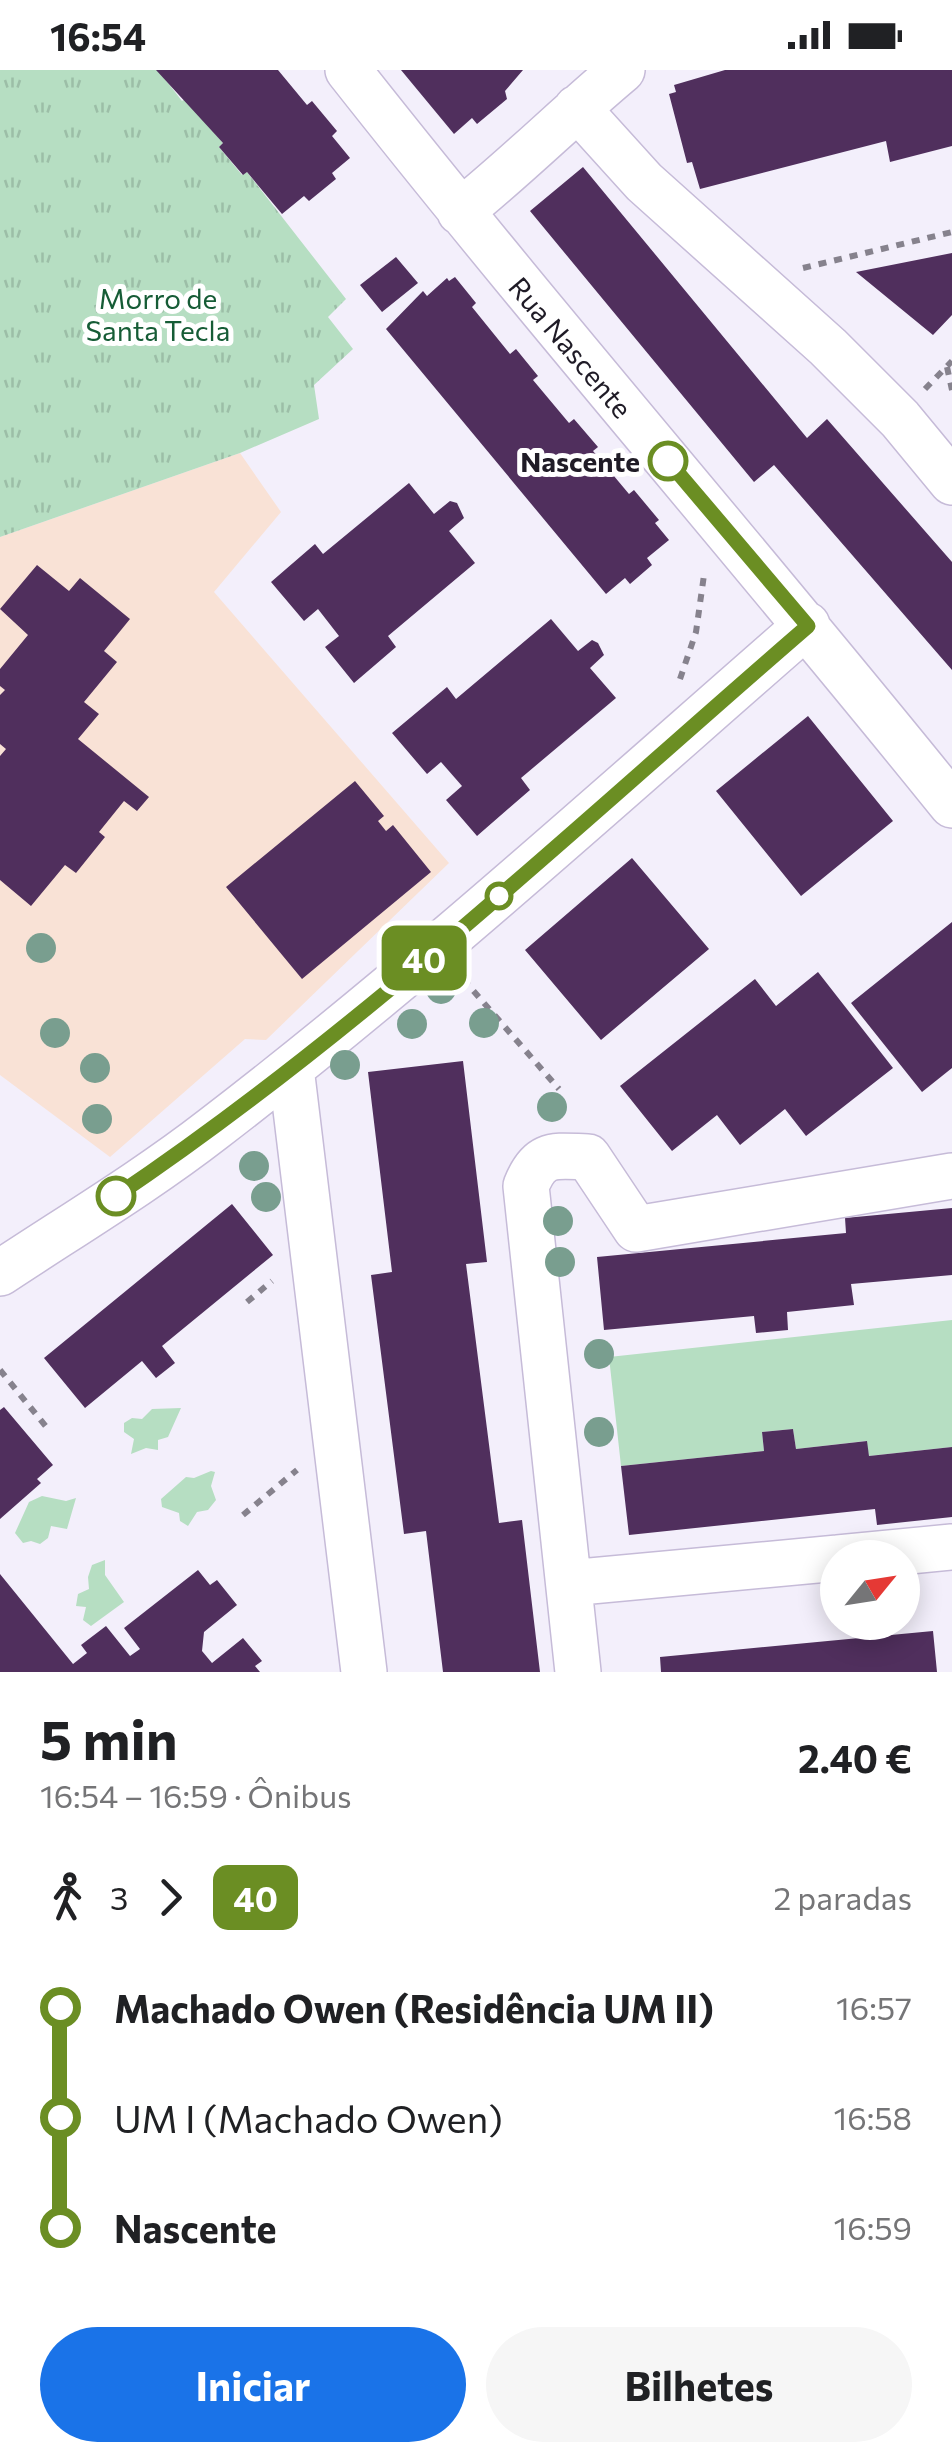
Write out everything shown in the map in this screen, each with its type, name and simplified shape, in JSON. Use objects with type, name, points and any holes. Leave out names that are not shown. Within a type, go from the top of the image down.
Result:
[{"type":"street","name":"Rua Nascente","points":[[348,70],[460,212],[808,626],[952,804]]},
{"type":"street","points":[[460,212],[622,70]]},
{"type":"street","points":[[577,108],[644,182],[828,347],[900,418],[952,482]]},
{"type":"street","points":[[0,1273],[209,1132],[291,1068],[496,899],[808,626]]},
{"type":"street","points":[[291,1068],[364,1672]]},
{"type":"street","points":[[578,1672],[526,1186],[534,1166],[550,1156],[588,1157],[636,1229],[952,1176]]},
{"type":"street","points":[[920,1549],[952,1546]]},
{"type":"street","points":[[569,1584],[820,1560]]},
{"type":"path","points":[[789,271],[952,232]]},
{"type":"path","points":[[947,366],[952,390]]},
{"type":"path","points":[[679,688],[680,673],[696,632],[704,566]]},
{"type":"path","points":[[462,977],[558,1088]]},
{"type":"path","points":[[247,1302],[275,1279]]},
{"type":"path","points":[[0,1370],[48,1429]]},
{"type":"path","points":[[243,1516],[299,1468]]},
{"type":"shaded area","points":[[240,453],[281,512],[214,592],[449,863],[266,1040],[245,1039],[110,1157],[0,1075],[0,537]]},
{"type":"green space","name":"Morro de Santa Tecla","points":[[0,70],[158,70],[182,101],[185,99],[223,143],[219,147],[242,175],[247,172],[346,299],[328,317],[353,349],[314,385],[319,419],[240,453],[0,537]]},
{"type":"green space","points":[[952,1320],[952,1447],[869,1456],[866,1441],[796,1449],[793,1429],[762,1432],[764,1451],[621,1466],[609,1357]]},
{"type":"green space","points":[[181,1408],[168,1437],[158,1440],[158,1450],[146,1448],[131,1454],[134,1439],[124,1432],[124,1423],[132,1418],[142,1419],[152,1409]]},
{"type":"green space","points":[[215,1472],[211,1486],[216,1500],[208,1510],[197,1512],[188,1526],[180,1521],[179,1513],[162,1507],[161,1499],[186,1477]]},
{"type":"green space","points":[[42,1496],[66,1501],[76,1498],[67,1529],[51,1526],[48,1538],[40,1544],[23,1543],[15,1533],[29,1502]]},
{"type":"green space","points":[[105,1560],[105,1575],[124,1602],[91,1626],[83,1620],[86,1607],[76,1606],[78,1594],[89,1589],[92,1565]]},
{"type":"building","points":[[156,70],[278,70],[307,105],[312,101],[337,131],[332,136],[350,158],[332,173],[336,179],[309,201],[304,196],[282,214],[247,172],[243,175],[219,147],[223,143]]},
{"type":"building","points":[[401,70],[523,70],[505,91],[507,99],[477,124],[472,118],[454,134]]},
{"type":"building","points":[[725,70],[952,70],[952,146],[890,162],[886,141],[700,189],[692,162],[687,163],[669,94],[676,92],[674,85]]},
{"type":"building","points":[[583,167],[807,438],[827,419],[952,562],[952,670],[774,465],[754,482],[530,211]]},
{"type":"building","points":[[952,253],[952,315],[933,335],[856,272]]},
{"type":"building","points":[[396,257],[418,283],[382,312],[360,285]]},
{"type":"building","points":[[455,277],[476,303],[472,307],[510,354],[516,349],[538,376],[533,380],[569,423],[574,419],[598,447],[593,451],[629,494],[634,490],[659,520],[655,523],[669,540],[647,558],[652,565],[630,584],[625,578],[606,594],[386,329],[423,291],[427,296],[447,278],[449,281]]},
{"type":"building","points":[[409,483],[434,514],[450,501],[457,503],[464,518],[449,531],[475,563],[388,636],[396,647],[354,683],[325,647],[339,636],[318,609],[304,621],[271,582],[315,544],[323,554]]},
{"type":"building","points":[[37,565],[69,591],[80,578],[130,619],[104,651],[117,662],[84,702],[99,714],[78,739],[149,797],[137,811],[124,801],[99,832],[105,837],[76,873],[65,865],[31,906],[0,880],[0,756],[6,749],[0,744],[0,695],[5,690],[0,686],[0,669],[28,635],[0,609]]},
{"type":"building","points":[[551,619],[578,651],[592,640],[598,643],[604,655],[590,668],[616,698],[521,778],[530,790],[477,836],[446,800],[462,786],[441,762],[427,774],[392,733],[447,687],[456,699]]},
{"type":"building","points":[[808,716],[893,821],[801,896],[716,791]]},
{"type":"building","points":[[355,781],[384,816],[378,821],[386,831],[393,825],[431,872],[302,979],[226,887]]},
{"type":"building","points":[[632,858],[709,949],[601,1040],[525,950]]},
{"type":"building","points":[[952,922],[952,1068],[922,1092],[851,1003]]},
{"type":"building","points":[[818,972],[893,1068],[806,1136],[785,1109],[740,1145],[717,1115],[672,1151],[620,1086],[755,979],[776,1006]]},
{"type":"building","points":[[463,1061],[487,1262],[466,1264],[499,1523],[522,1520],[540,1672],[443,1672],[426,1531],[404,1534],[371,1275],[392,1272],[368,1072]]},
{"type":"building","points":[[232,1204],[273,1255],[162,1346],[175,1363],[156,1378],[142,1361],[85,1408],[44,1358]]},
{"type":"building","points":[[952,1208],[952,1275],[851,1284],[854,1305],[787,1312],[788,1330],[756,1333],[754,1316],[604,1330],[597,1257],[846,1233],[845,1218]]},
{"type":"building","points":[[4,1407],[53,1465],[37,1479],[41,1483],[0,1519],[0,1410]]},
{"type":"building","points":[[793,1429],[796,1449],[867,1441],[869,1456],[952,1447],[952,1517],[877,1525],[875,1509],[629,1535],[621,1466],[764,1451],[762,1432]]},
{"type":"building","points":[[198,1570],[210,1585],[217,1580],[237,1605],[204,1632],[202,1651],[212,1663],[243,1638],[262,1661],[255,1666],[260,1672],[0,1672],[0,1574],[73,1664],[87,1653],[81,1645],[106,1626],[130,1656],[140,1649],[124,1628]]},
{"type":"building","points":[[933,1631],[937,1672],[661,1672],[660,1657],[838,1640],[920,1640],[920,1632]]},
{"type":"bus line","name":"40","points":[[116,1196],[209,1132],[291,1068],[496,899],[808,626],[668,461]]},
{"type":"place","name":"Nascente","points":[[668,461]]}]
